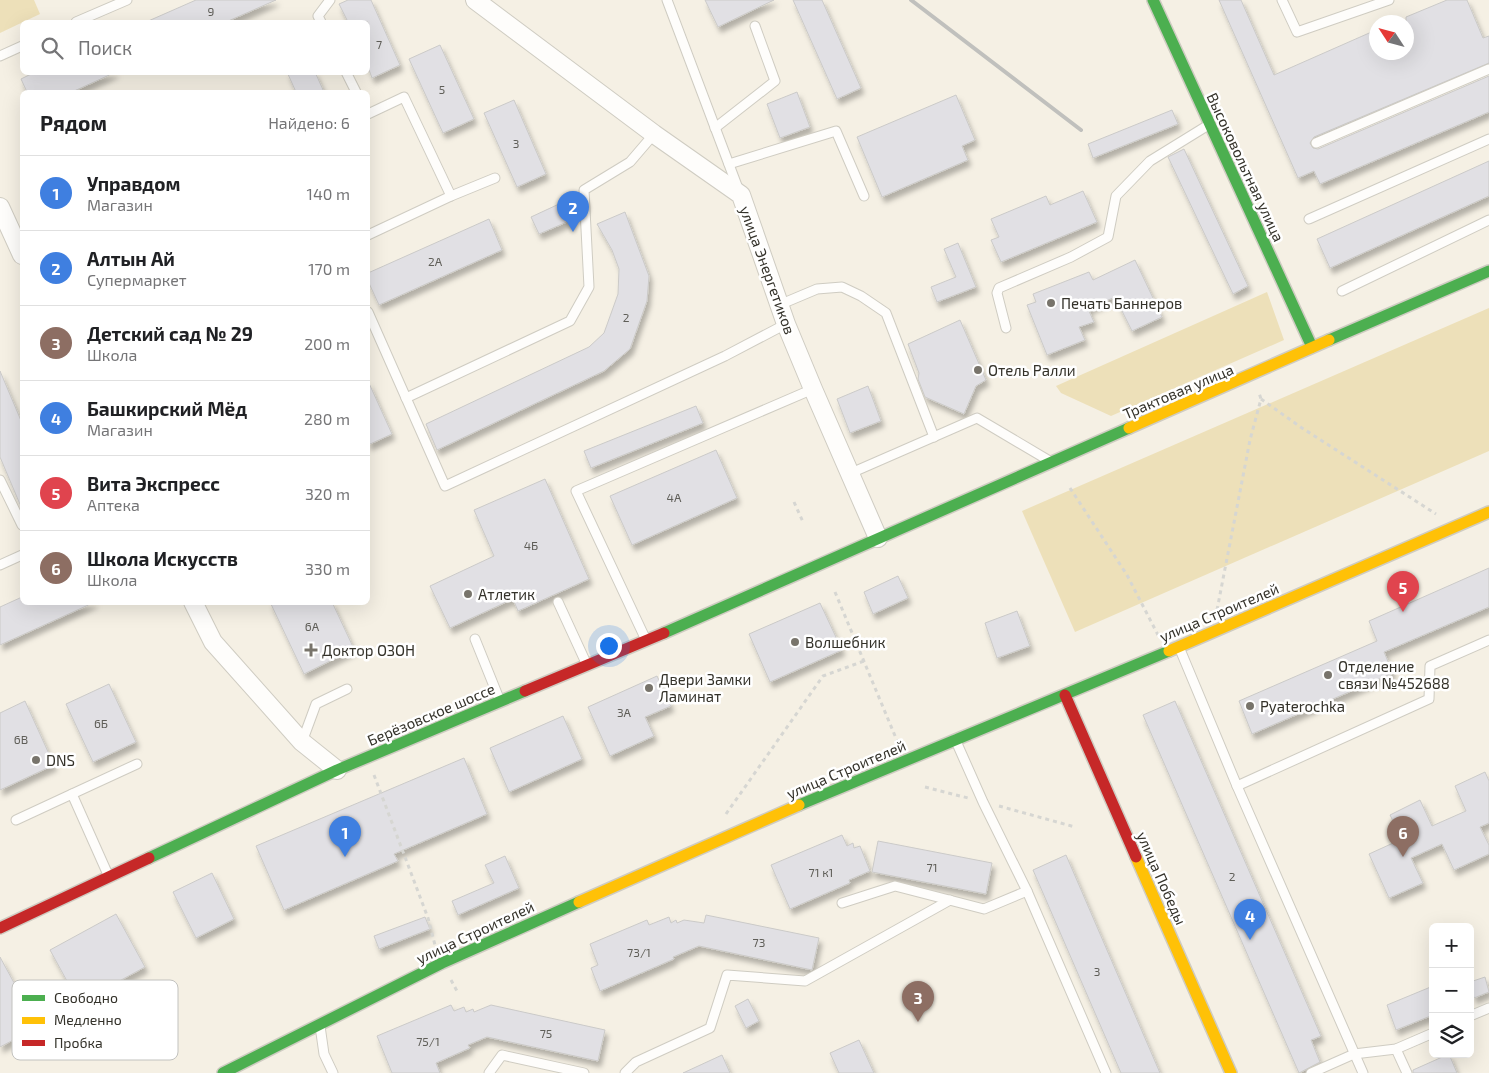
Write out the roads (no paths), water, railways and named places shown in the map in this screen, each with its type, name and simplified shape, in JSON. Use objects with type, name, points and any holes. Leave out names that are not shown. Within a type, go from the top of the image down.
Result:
[{"type":"main road","name":"Высоковольтная улица","points":[[1153,0],[1312,347]]},
{"type":"main road","name":"Трактовая улица","points":[[878,538],[1489,271]]},
{"type":"main road","name":"улица Строителей","points":[[223,1073],[442,963],[704,846],[1218,630],[1446,529],[1489,512]]},
{"type":"main road","name":"Берёзовское шоссе","points":[[0,928],[338,770],[647,640],[878,538]]},
{"type":"main road","name":"улица Победы","points":[[1065,695],[1231,1073]]},
{"type":"street","name":"улица Энергетиков","points":[[475,0],[654,134],[741,195],[786,324],[878,538]]},
{"type":"street","points":[[0,207],[20,251]]},
{"type":"street","points":[[194,605],[213,642],[302,742],[338,770]]},
{"type":"lane","points":[[81,20],[127,0]]},
{"type":"lane","points":[[320,20],[318,16],[330,0]]},
{"type":"lane","points":[[667,0],[741,195]]},
{"type":"lane","points":[[1282,0],[1297,32],[1389,0]]},
{"type":"lane","points":[[715,128],[775,82],[755,26]]},
{"type":"lane","points":[[0,56],[20,47]]},
{"type":"lane","points":[[1316,143],[1489,69]]},
{"type":"lane","points":[[348,75],[355,90]]},
{"type":"lane","points":[[370,113],[404,97],[451,196]]},
{"type":"lane","points":[[1006,328],[997,293],[999,288],[1071,257],[1108,237],[1116,196],[1150,161],[1210,124]]},
{"type":"lane","points":[[729,164],[836,131],[864,196]]},
{"type":"lane","points":[[406,398],[570,321],[589,286],[584,190],[630,162],[654,134]]},
{"type":"lane","points":[[1309,220],[1489,139]]},
{"type":"lane","points":[[370,234],[494,178]]},
{"type":"lane","points":[[1342,291],[1489,220]]},
{"type":"lane","points":[[779,305],[817,289],[842,287],[861,296],[886,313],[934,437]]},
{"type":"lane","points":[[370,317],[445,486],[725,356],[786,324]]},
{"type":"lane","points":[[647,640],[576,491],[813,389]]},
{"type":"lane","points":[[851,474],[977,418],[1050,462]]},
{"type":"lane","points":[[0,480],[20,521]]},
{"type":"lane","points":[[0,565],[20,556]]},
{"type":"lane","points":[[558,602],[587,665]]},
{"type":"lane","points":[[475,639],[500,702]]},
{"type":"lane","points":[[1237,786],[1429,699],[1430,666],[1489,640]]},
{"type":"lane","points":[[1179,646],[1237,786],[1363,1073]]},
{"type":"lane","points":[[302,742],[316,704],[347,689]]},
{"type":"lane","points":[[955,739],[983,802],[1027,891],[1106,1073]]},
{"type":"lane","points":[[16,820],[137,764]]},
{"type":"lane","points":[[72,794],[109,878]]},
{"type":"lane","points":[[842,903],[894,886],[984,909],[1027,891]]},
{"type":"lane","points":[[625,1073],[636,1062],[710,1028],[726,975],[805,981],[950,900]]},
{"type":"lane","points":[[1474,1014],[1489,1008]]},
{"type":"lane","points":[[320,1023],[324,1054],[333,1073]]},
{"type":"lane","points":[[1311,1073],[1354,1054],[1396,1049],[1429,1035]]},
{"type":"lane","points":[[1396,1049],[1407,1073]]},
{"type":"lane","points":[[489,1073],[502,1054],[584,1073]]},
{"type":"railway","points":[[911,0],[1081,130]]},
{"type":"place","name":"Алтын Ай","points":[[573,232]]},
{"type":"place","name":"Печать Баннеров","points":[[1051,303]]},
{"type":"place","name":"Отель Ралли","points":[[978,370]]},
{"type":"place","name":"Атлетик","points":[[468,594]]},
{"type":"place","name":"Вита Экспресс","points":[[1403,612]]},
{"type":"place","name":"Волшебник","points":[[795,642]]},
{"type":"place","name":"Доктор ОЗОН","points":[[311,650]]},
{"type":"place","name":"Отделение связи №452688","points":[[1328,675]]},
{"type":"place","name":"Двери Замки Ламинат","points":[[649,688]]},
{"type":"place","name":"Pyaterochka","points":[[1250,706]]},
{"type":"place","name":"DNS","points":[[36,760]]},
{"type":"place","name":"Управдом","points":[[345,857]]},
{"type":"place","name":"Школа Искусств","points":[[1403,857]]},
{"type":"place","name":"Башкирский Мёд","points":[[1250,940]]},
{"type":"place","name":"Детский сад № 29","points":[[918,1022]]}]
